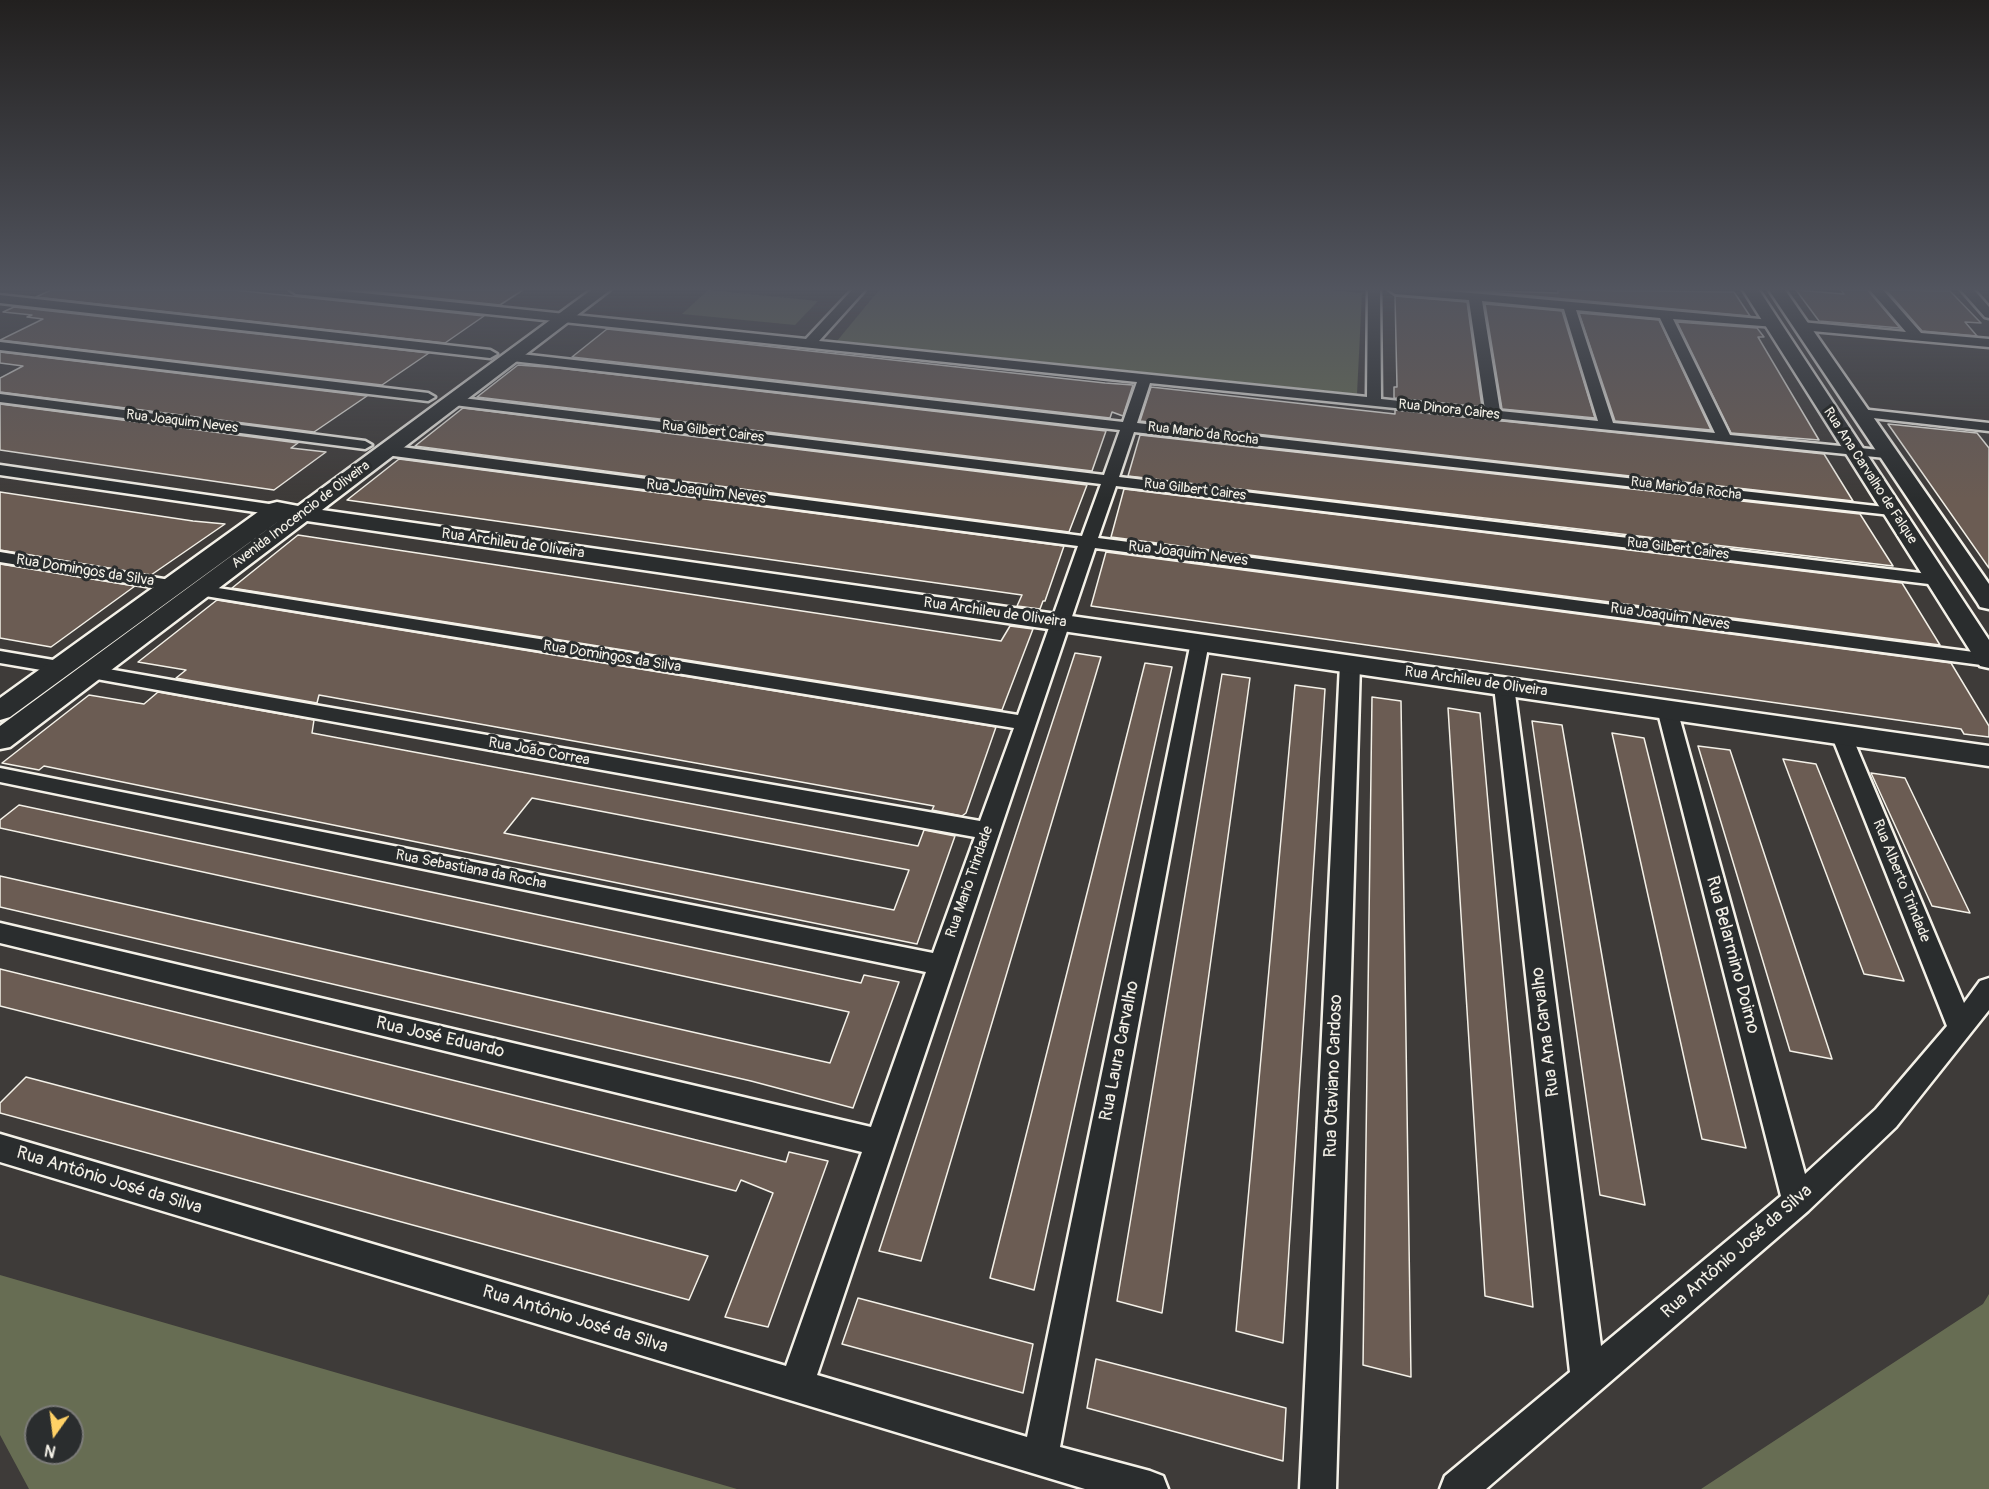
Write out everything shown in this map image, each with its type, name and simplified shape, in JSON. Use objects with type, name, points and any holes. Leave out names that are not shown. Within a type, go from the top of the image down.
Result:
[{"type":"street","points":[[113,359],[428,397]]},
{"type":"street","name":"Avenida Inocencio de Oliveira","points":[[0,740],[303,514],[428,397],[482,359]]},
{"type":"street","name":"Avenida Inocencio de Oliveira","points":[[0,711],[276,510],[454,400],[509,359]]},
{"type":"street","name":"Rua Mario da Rocha","points":[[535,359],[1894,513]]},
{"type":"street","name":"Rua Dinora Caires","points":[[968,359],[1890,456]]},
{"type":"street","points":[[1374,359],[1374,402]]},
{"type":"street","points":[[1485,359],[1493,415]]},
{"type":"street","points":[[1586,359],[1607,427]]},
{"type":"street","points":[[1686,359],[1725,439]]},
{"type":"street","name":"Rua Ana Carvalho de Falque","points":[[1795,359],[1989,660]]},
{"type":"street","name":"Rua Ana Carvalho de Falque","points":[[1823,359],[1989,602]]},
{"type":"street","name":"Rua Mario Trindade","points":[[796,1386],[1145,378]]},
{"type":"street","name":"Rua Joaquim Neves","points":[[0,398],[1989,660]]},
{"type":"street","name":"Rua Gilbert Caires","points":[[454,400],[1937,580]]},
{"type":"street","points":[[1860,413],[1989,427]]},
{"type":"street","name":"Rua Archileu de Oliveira","points":[[0,470],[1989,756]]},
{"type":"street","name":"Rua Domingos da Silva","points":[[0,557],[170,585]]},
{"type":"street","name":"Rua Domingos da Silva","points":[[199,590],[1025,723]]},
{"type":"street","name":"Rua Laura Carvalho","points":[[1040,1459],[1200,642]]},
{"type":"street","points":[[0,657],[59,667]]},
{"type":"street","name":"Rua Otaviano Cardoso","points":[[1318,1489],[1350,664]]},
{"type":"street","name":"Rua João Correa","points":[[91,672],[988,831]]},
{"type":"street","name":"Rua Ana Carvalho","points":[[1504,686],[1588,1378]]},
{"type":"street","name":"Rua Belarmino Doimo","points":[[1667,709],[1797,1201]]},
{"type":"street","name":"Rua Alberto Trindade","points":[[1841,734],[1961,1028]]},
{"type":"street","name":"Rua Sebastiana da Rocha","points":[[0,775],[941,965]]},
{"type":"street","name":"Rua José Eduardo","points":[[0,933],[880,1143]]},
{"type":"street","name":"Rua Antônio José da Silva","points":[[1458,1489],[1797,1201],[1886,1118],[1961,1028],[1989,989]]},
{"type":"street","name":"Rua Antônio José da Silva","points":[[0,1148],[1040,1459],[1150,1489]]},
{"type":"green space","points":[[1018,359],[1359,359],[1357,394]]},
{"type":"green space","points":[[0,1275],[737,1489],[29,1489],[0,1435]]},
{"type":"green space","points":[[1989,1294],[1989,1489],[1701,1489],[1983,1304]]},
{"type":"building","points":[[0,359],[62,359],[367,396],[314,432],[0,392],[0,378],[23,366],[0,363]]},
{"type":"building","points":[[165,359],[419,359],[382,385]]},
{"type":"building","points":[[594,359],[888,359],[1133,385],[1123,416],[1112,412],[1110,418]]},
{"type":"building","points":[[1396,359],[1475,359],[1482,407],[1394,398],[1394,387],[1397,387]]},
{"type":"building","points":[[1494,359],[1577,359],[1595,418],[1502,409]]},
{"type":"building","points":[[1594,359],[1678,359],[1711,430],[1615,421]]},
{"type":"building","points":[[1695,359],[1771,359],[1819,440],[1731,433]]},
{"type":"building","points":[[518,365],[1106,431],[1092,471],[477,397]]},
{"type":"building","points":[[1151,387],[1395,414],[1395,410],[1824,454],[1853,501],[1140,421]]},
{"type":"building","points":[[0,404],[298,443],[291,448],[326,452],[274,490],[0,450]]},
{"type":"building","points":[[463,408],[1087,485],[1069,532],[415,446]]},
{"type":"building","points":[[1888,424],[1977,433],[1989,448],[1989,568]]},
{"type":"building","points":[[1140,435],[1860,514],[1893,566],[1128,476]]},
{"type":"building","points":[[399,459],[1064,546],[1045,601],[1040,609],[1017,606],[1022,595],[347,500]]},
{"type":"building","points":[[1124,489],[1902,583],[1940,645],[1111,537]]},
{"type":"building","points":[[0,492],[225,524],[151,575],[0,550]]},
{"type":"building","points":[[298,535],[1001,641],[1010,626],[1033,629],[1002,710],[232,588]]},
{"type":"building","points":[[1106,552],[1951,663],[1989,726],[1989,737],[1964,734],[1961,729],[1091,606]]},
{"type":"building","points":[[0,564],[135,586],[51,647],[0,638]]},
{"type":"building","points":[[217,600],[996,727],[966,813],[962,816],[932,810],[934,806],[319,695],[317,703],[176,678],[186,670],[138,662]]},
{"type":"building","points":[[1075,653],[1101,657],[921,1261],[879,1251]]},
{"type":"building","points":[[1145,663],[1172,667],[1034,1290],[990,1278]]},
{"type":"building","points":[[1222,674],[1250,678],[1162,1313],[1117,1301]]},
{"type":"building","points":[[1295,685],[1325,689],[1283,1343],[1236,1331]]},
{"type":"building","points":[[158,692],[314,720],[312,733],[918,846],[924,830],[955,836],[917,944],[44,766],[39,770],[2,763],[89,695],[144,704]],"holes":[[[532,798],[909,870],[894,910],[504,833]]]},
{"type":"building","points":[[1372,697],[1401,701],[1411,1377],[1363,1365]]},
{"type":"building","points":[[1448,708],[1480,713],[1533,1307],[1485,1296]]},
{"type":"building","points":[[1532,721],[1562,725],[1645,1205],[1600,1195]]},
{"type":"building","points":[[1612,733],[1644,738],[1746,1148],[1702,1139]]},
{"type":"building","points":[[1698,746],[1730,750],[1832,1059],[1790,1051]]},
{"type":"building","points":[[1783,759],[1816,764],[1904,981],[1864,974]]},
{"type":"building","points":[[1871,773],[1905,778],[1970,913],[1932,906]]},
{"type":"building","points":[[19,805],[861,983],[864,975],[899,982],[853,1108],[751,1081],[0,907],[0,876],[830,1063],[849,1012],[0,828],[0,820]]},
{"type":"building","points":[[0,969],[786,1162],[789,1152],[828,1161],[768,1327],[725,1317],[773,1193],[741,1180],[736,1191],[0,1006]]},
{"type":"building","points":[[26,1077],[708,1256],[689,1300],[0,1113],[0,1103]]},
{"type":"building","points":[[858,1298],[1033,1344],[1023,1393],[842,1344]]},
{"type":"building","points":[[1096,1359],[1286,1408],[1283,1461],[1087,1408]]}]
